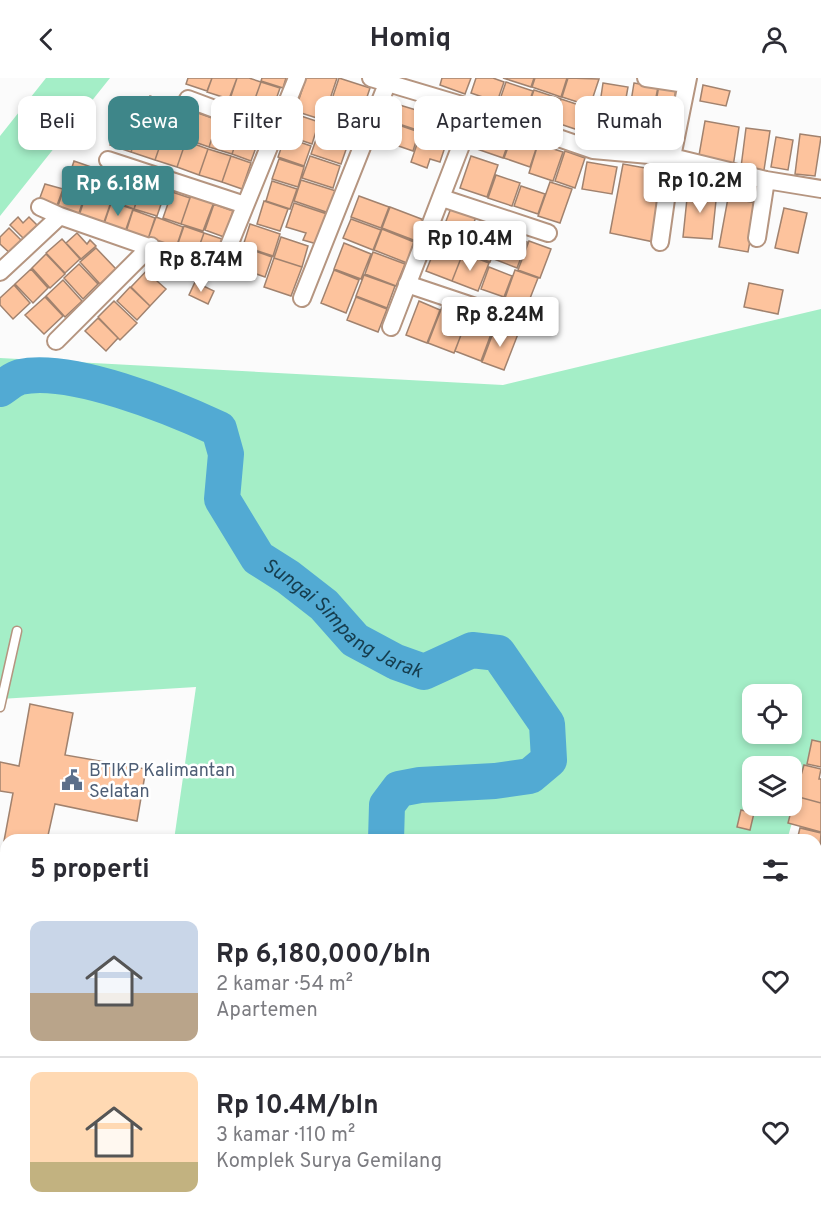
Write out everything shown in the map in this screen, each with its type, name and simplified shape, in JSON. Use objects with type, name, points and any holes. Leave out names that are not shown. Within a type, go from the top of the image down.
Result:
[{"type":"street","points":[[290,96],[297,78]]},
{"type":"street","points":[[370,78],[429,96]]},
{"type":"street","points":[[646,78],[687,81],[672,157],[660,242]]},
{"type":"street","points":[[302,298],[387,84]]},
{"type":"street","points":[[563,140],[593,150],[672,157],[765,180],[821,189]]},
{"type":"street","points":[[40,207],[209,268],[221,262],[268,150]]},
{"type":"street","points":[[391,327],[460,150]]},
{"type":"street","points":[[108,160],[245,205]]},
{"type":"street","points":[[758,238],[765,180]]},
{"type":"street","points":[[442,198],[548,233]]},
{"type":"street","points":[[0,272],[60,216]]},
{"type":"street","points":[[56,341],[151,246]]},
{"type":"street","points":[[407,284],[514,320]]},
{"type":"lane","points":[[0,707],[17,632]]},
{"type":"green space","points":[[46,78],[110,78],[96,96],[32,96]]},
{"type":"green space","points":[[18,113],[18,150],[53,150],[0,216],[0,136]]},
{"type":"green space","points":[[821,309],[821,744],[809,764],[802,788],[802,756],[742,756],[742,816],[794,816],[789,834],[175,834],[196,687],[0,699],[0,358],[503,385]]},
{"type":"building","points":[[188,78],[212,78],[207,91],[186,84]]},
{"type":"building","points":[[212,78],[237,78],[230,96],[220,96],[207,92]]},
{"type":"building","points":[[237,78],[249,78],[261,82],[256,96],[231,96]]},
{"type":"building","points":[[262,78],[286,78],[283,88],[261,81]]},
{"type":"building","points":[[306,78],[337,78],[331,96],[315,96],[315,117],[303,114],[303,96],[300,96]]},
{"type":"building","points":[[339,78],[370,88],[367,96],[333,96]]},
{"type":"building","points":[[442,78],[471,78],[465,94],[440,85]]},
{"type":"building","points":[[476,78],[493,78],[504,82],[499,96],[480,96],[471,93]]},
{"type":"building","points":[[503,78],[534,78],[531,87]]},
{"type":"building","points":[[535,78],[567,78],[561,96],[532,87]]},
{"type":"building","points":[[568,78],[599,79],[593,96],[575,96],[575,101],[562,96]]},
{"type":"building","points":[[261,82],[280,88],[277,96],[256,96]]},
{"type":"building","points":[[506,82],[533,91],[531,96],[501,96]]},
{"type":"building","points":[[603,83],[628,87],[626,96],[601,96]]},
{"type":"building","points":[[634,83],[658,87],[656,96],[632,96]]},
{"type":"building","points":[[659,85],[676,88],[675,96],[657,96]]},
{"type":"building","points":[[703,85],[730,91],[726,106],[700,101]]},
{"type":"building","points":[[534,90],[552,96],[532,96]]},
{"type":"building","points":[[563,100],[575,104],[575,129],[563,125]]},
{"type":"building","points":[[402,106],[414,109],[414,129],[402,125]]},
{"type":"building","points":[[199,113],[211,118],[209,147],[199,144]]},
{"type":"building","points":[[303,117],[315,121],[312,144],[303,141]]},
{"type":"building","points":[[705,121],[739,127],[733,167],[698,161]]},
{"type":"building","points":[[402,126],[414,130],[413,151],[402,147]]},
{"type":"building","points":[[746,128],[770,131],[764,170],[741,167]]},
{"type":"building","points":[[800,134],[821,137],[815,176],[795,174]]},
{"type":"building","points":[[776,137],[793,140],[788,170],[771,167]]},
{"type":"building","points":[[315,142],[315,150],[346,150],[341,164],[311,154]]},
{"type":"building","points":[[303,143],[311,146],[304,166],[278,157],[280,150],[303,150]]},
{"type":"building","points":[[199,146],[208,149],[199,175],[177,167],[183,150],[199,150]]},
{"type":"building","points":[[208,149],[231,156],[222,182],[199,175]]},
{"type":"building","points":[[132,150],[158,150],[155,160],[131,152]]},
{"type":"building","points":[[158,150],[183,150],[177,167],[155,160]]},
{"type":"building","points":[[219,150],[233,150],[232,154]]},
{"type":"building","points":[[233,150],[255,150],[251,161],[232,154]]},
{"type":"building","points":[[415,150],[444,150],[440,162],[430,159],[427,168],[411,162]]},
{"type":"building","points":[[480,150],[506,150],[503,158]]},
{"type":"building","points":[[507,150],[536,150],[530,167],[504,158]]},
{"type":"building","points":[[536,150],[563,152],[553,181],[529,173]]},
{"type":"building","points":[[565,151],[585,158],[575,188],[555,181]]},
{"type":"building","points":[[231,156],[251,163],[242,189],[222,182]]},
{"type":"building","points":[[310,156],[340,166],[333,188],[302,178]]},
{"type":"building","points":[[471,156],[498,165],[487,197],[460,188]]},
{"type":"building","points":[[279,159],[304,167],[298,187],[272,179]]},
{"type":"building","points":[[74,161],[94,168],[85,193],[66,186]]},
{"type":"building","points":[[587,162],[617,167],[612,194],[582,189]]},
{"type":"building","points":[[623,164],[668,172],[654,242],[610,233]]},
{"type":"building","points":[[100,168],[120,175],[111,201],[87,193],[90,182],[94,183]]},
{"type":"building","points":[[122,171],[144,178],[134,209],[112,201]]},
{"type":"building","points":[[496,175],[520,183],[512,206],[488,198]]},
{"type":"building","points":[[144,180],[167,187],[157,216],[134,209]]},
{"type":"building","points":[[301,180],[336,191],[329,213],[294,201]]},
{"type":"building","points":[[272,181],[297,189],[290,209],[266,201]]},
{"type":"building","points":[[550,182],[572,189],[560,223],[538,216]]},
{"type":"building","points":[[45,184],[63,189],[56,208],[38,203]]},
{"type":"building","points":[[521,186],[545,194],[538,214],[514,206]]},
{"type":"building","points":[[64,188],[85,195],[78,216],[57,209]]},
{"type":"building","points":[[688,189],[717,191],[712,239],[683,237]]},
{"type":"building","points":[[172,192],[190,198],[181,224],[163,218]]},
{"type":"building","points":[[86,194],[111,203],[104,224],[79,216]]},
{"type":"building","points":[[191,195],[214,202],[203,231],[181,224]]},
{"type":"building","points":[[359,196],[389,207],[381,228],[351,217]]},
{"type":"building","points":[[728,198],[757,203],[748,252],[719,247]]},
{"type":"building","points":[[264,201],[288,209],[280,231],[257,224]]},
{"type":"building","points":[[111,202],[133,209],[125,232],[103,225]]},
{"type":"building","points":[[294,203],[327,214],[317,244],[303,240],[306,233],[286,227]]},
{"type":"building","points":[[214,204],[233,211],[224,237],[205,230]]},
{"type":"building","points":[[390,207],[424,220],[416,241],[382,228]]},
{"type":"building","points":[[451,208],[476,217],[463,251],[438,242]]},
{"type":"building","points":[[784,208],[807,213],[798,253],[775,248]]},
{"type":"building","points":[[133,210],[155,218],[148,239],[126,232]]},
{"type":"building","points":[[18,217],[23,223],[29,217],[41,229],[27,242],[10,225]]},
{"type":"building","points":[[156,217],[183,227],[176,248],[148,239]]},
{"type":"building","points":[[351,219],[381,230],[373,250],[343,238]]},
{"type":"building","points":[[474,222],[501,232],[490,262],[463,252]]},
{"type":"building","points":[[250,224],[280,234],[273,256],[243,246]]},
{"type":"building","points":[[184,226],[204,233],[196,255],[176,249]]},
{"type":"building","points":[[9,228],[24,243],[12,255],[0,244],[0,237]]},
{"type":"building","points":[[382,229],[414,242],[407,263],[374,250]]},
{"type":"building","points":[[77,233],[87,244],[90,240],[96,246],[81,259],[66,243]]},
{"type":"building","points":[[204,233],[222,239],[214,261],[196,255]]},
{"type":"building","points":[[504,233],[527,242],[517,268],[494,259]]},
{"type":"building","points":[[281,237],[308,246],[302,267],[274,258]]},
{"type":"building","points":[[62,239],[80,259],[65,273],[46,253]]},
{"type":"building","points":[[529,241],[551,249],[540,278],[518,270]]},
{"type":"building","points":[[344,243],[371,254],[361,279],[334,269]]},
{"type":"building","points":[[437,244],[463,253],[452,281],[426,271]]},
{"type":"building","points":[[241,246],[272,257],[265,277],[234,266]]},
{"type":"building","points":[[96,248],[116,269],[100,284],[80,262]]},
{"type":"building","points":[[373,252],[405,264],[396,286],[365,274]]},
{"type":"building","points":[[463,253],[489,263],[478,291],[452,281]]},
{"type":"building","points":[[46,254],[65,274],[50,288],[32,268]]},
{"type":"building","points":[[274,258],[302,267],[291,296],[264,287]]},
{"type":"building","points":[[79,264],[98,284],[83,299],[64,278]]},
{"type":"building","points":[[152,265],[162,275],[157,281],[166,289],[150,306],[131,287]]},
{"type":"building","points":[[489,267],[512,276],[504,297],[481,289]]},
{"type":"building","points":[[31,269],[48,288],[33,303],[15,284]]},
{"type":"building","points":[[334,270],[359,280],[346,313],[321,303]]},
{"type":"building","points":[[515,270],[538,278],[527,306],[505,298]]},
{"type":"building","points":[[364,275],[395,286],[387,308],[356,296]]},
{"type":"building","points":[[63,280],[82,301],[65,317],[46,296]]},
{"type":"building","points":[[195,282],[214,291],[208,304],[189,295]]},
{"type":"building","points":[[749,283],[783,290],[778,314],[744,307]]},
{"type":"building","points":[[14,285],[30,303],[13,319],[0,305],[0,298]]},
{"type":"building","points":[[130,287],[150,306],[137,320],[117,301]]},
{"type":"building","points":[[45,297],[63,316],[44,334],[25,315]]},
{"type":"building","points":[[356,297],[387,309],[378,332],[347,320]]},
{"type":"building","points":[[114,301],[137,323],[120,340],[98,317]]},
{"type":"building","points":[[419,301],[440,310],[427,343],[406,335]]},
{"type":"building","points":[[442,307],[468,317],[454,353],[428,343]]},
{"type":"building","points":[[468,316],[494,326],[481,361],[455,351]]},
{"type":"building","points":[[98,318],[118,338],[106,351],[85,331]]},
{"type":"building","points":[[496,325],[518,334],[504,370],[482,362]]},
{"type":"building","name":"BTIKP Kalimantan Selatan","points":[[30,704],[73,713],[65,755],[146,769],[137,821],[55,804],[48,834],[5,834],[13,793],[0,791],[0,762],[19,766]]},
{"type":"building","points":[[812,740],[821,742],[821,767],[807,764]]},
{"type":"building","points":[[804,765],[821,769],[819,779],[821,779],[821,803],[802,798]]},
{"type":"building","points":[[802,798],[821,803],[821,832],[788,823],[790,816],[802,816]]},
{"type":"building","points":[[741,810],[742,816],[753,816],[750,830],[737,827]]},
{"type":"building","points":[[800,828],[821,833],[821,834],[798,834]]},
{"type":"waterway","name":"Sungai Simpang Jarak","points":[[0,389],[20,377],[41,375],[66,377],[149,400],[219,429],[226,454],[222,499],[258,558],[288,577],[324,605],[355,640],[396,662],[424,672],[472,650],[498,653],[547,724],[549,760],[530,776],[495,781],[420,785],[399,789],[387,805],[386,834]]},
{"type":"place","name":"BTIKP Kalimantan Selatan","points":[[72,780]]}]
